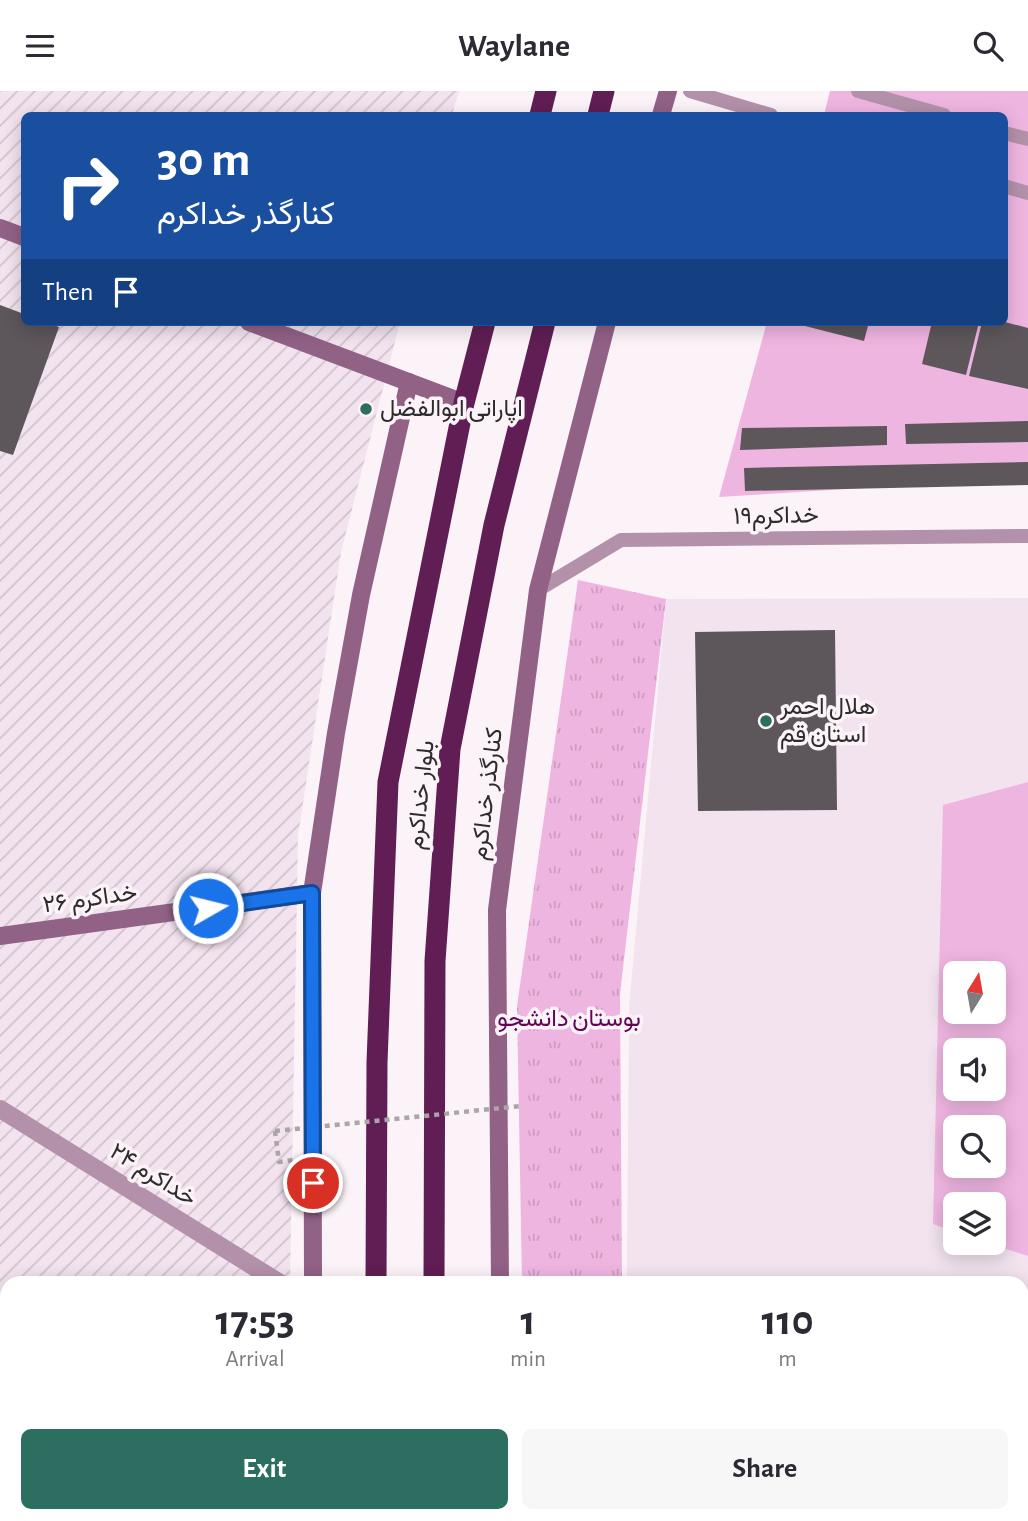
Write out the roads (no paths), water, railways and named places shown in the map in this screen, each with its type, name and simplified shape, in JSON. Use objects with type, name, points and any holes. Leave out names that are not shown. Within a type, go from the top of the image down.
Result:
[{"type":"highway","points":[[541,112],[546,91]]},
{"type":"highway","points":[[599,112],[604,91]]},
{"type":"highway","name":"بلوار خداکرم","points":[[376,1276],[377,1062],[388,782],[464,403],[484,326]]},
{"type":"highway","name":"بلوار خداکرم","points":[[434,1276],[435,961],[450,749],[494,525],[544,326]]},
{"type":"street","points":[[662,112],[668,91]]},
{"type":"street","points":[[0,228],[21,236]]},
{"type":"street","points":[[260,326],[464,403]]},
{"type":"street","name":"کنارگذر خداکرم","points":[[500,1276],[497,910],[538,590],[606,326]]},
{"type":"street","points":[[313,1276],[312,893],[336,733],[361,595],[409,382]]},
{"type":"street","name":"۲۶ خداکرم","points":[[0,936],[312,893]]},
{"type":"street","name":"۲۴ خداکرم","points":[[0,1109],[269,1276]]},
{"type":"lane","points":[[690,91],[761,112]]},
{"type":"lane","points":[[858,91],[933,112]]},
{"type":"lane","points":[[1008,134],[1028,139]]},
{"type":"lane","points":[[1008,187],[1028,193]]},
{"type":"lane","name":"۱۹خداکرم","points":[[538,590],[621,540],[1028,536]]},
{"type":"place","name":"اپاراتی ابوالفضل","points":[[366,409]]},
{"type":"place","name":"هلال احمر استان قم","points":[[766,721]]},
{"type":"park label","name":"بوستان دانشجو","points":[[569,1019]]}]
